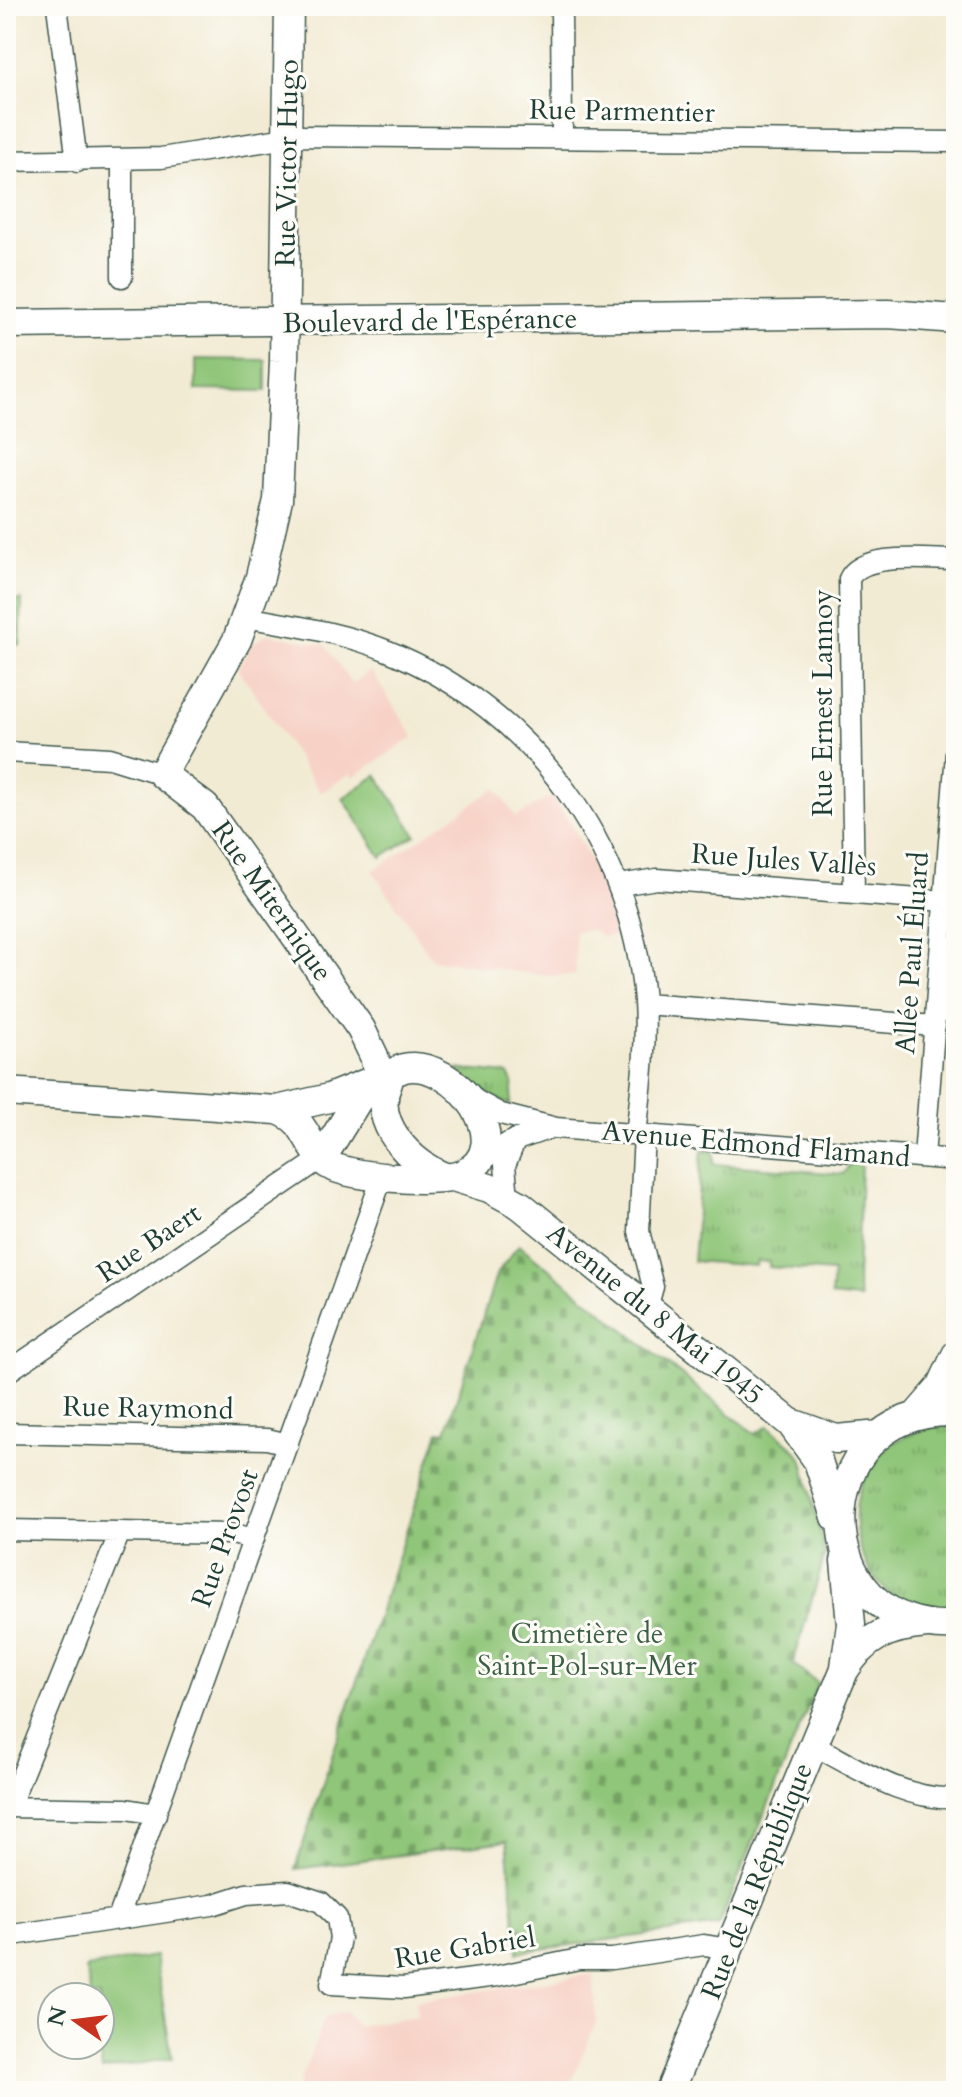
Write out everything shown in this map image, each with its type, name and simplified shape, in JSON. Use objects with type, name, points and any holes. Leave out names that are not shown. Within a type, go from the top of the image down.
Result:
[{"type":"street","points":[[57,6],[77,162]]},
{"type":"street","name":"Rue Victor Hugo","points":[[162,774],[232,651],[264,562],[278,500],[282,457],[289,6]]},
{"type":"street","points":[[561,6],[562,138]]},
{"type":"street","name":"Rue Parmentier","points":[[6,161],[77,162],[208,153],[299,136],[956,142]]},
{"type":"street","points":[[122,160],[122,277]]},
{"type":"street","name":"Boulevard de l'Espérance","points":[[6,324],[923,314],[956,319]]},
{"type":"street","name":"Boulevard de l'Espérance","points":[[854,317],[956,338]]},
{"type":"street","name":"Rue Ernest Lannoy","points":[[854,894],[849,579],[855,569],[871,562],[956,560]]},
{"type":"street","points":[[246,617],[322,631],[388,651],[473,698],[529,747],[569,794],[596,836],[619,885],[635,937],[644,1004],[639,1231],[654,1290],[647,1308]]},
{"type":"street","points":[[6,752],[110,758],[162,774]]},
{"type":"street","name":"Allée Paul Éluard","points":[[924,1157],[956,753]]},
{"type":"street","name":"Rue Miternique","points":[[162,774],[205,807],[369,1041],[390,1057],[389,1081]]},
{"type":"street","name":"Rue Jules Vallès","points":[[619,885],[657,879],[945,901]]},
{"type":"street","points":[[644,1004],[935,1026]]},
{"type":"street","points":[[6,1092],[277,1110],[389,1081],[439,1074],[467,1095],[501,1114],[556,1128]]},
{"type":"street","points":[[322,1158],[389,1081]]},
{"type":"street","points":[[389,1081],[388,1124],[406,1150],[429,1170],[470,1164],[516,1139],[556,1128]]},
{"type":"street","points":[[467,1095],[481,1118],[470,1164]]},
{"type":"street","points":[[277,1110],[301,1123],[322,1158],[343,1172],[383,1175],[470,1164],[514,1196]]},
{"type":"street","name":"Avenue Edmond Flamand","points":[[556,1128],[956,1160]]},
{"type":"street","points":[[514,1196],[506,1160],[516,1139]]},
{"type":"street","name":"Rue Baert","points":[[6,1373],[322,1158]]},
{"type":"street","points":[[470,1164],[489,1188],[514,1196]]},
{"type":"street","name":"Rue Provost","points":[[118,1919],[383,1175]]},
{"type":"street","name":"Avenue du 8 Mai 1945","points":[[514,1196],[789,1422],[818,1461],[842,1539]]},
{"type":"street","points":[[948,1625],[898,1614],[873,1597],[854,1573],[842,1539],[841,1504],[847,1479],[862,1453],[880,1435],[916,1416],[941,1387],[956,1355]]},
{"type":"street","points":[[916,1416],[956,1412]]},
{"type":"street","name":"Avenue du 8 Mai 1945","points":[[789,1422],[836,1439],[880,1435]]},
{"type":"street","name":"Rue Raymond","points":[[6,1433],[267,1439],[288,1444]]},
{"type":"street","points":[[6,1530],[232,1534],[254,1539]]},
{"type":"street","points":[[120,1532],[8,1807],[126,1809],[156,1814]]},
{"type":"street","name":"Rue de la République","points":[[842,1539],[851,1624],[844,1671]]},
{"type":"street","name":"Rue de la République","points":[[670,2091],[844,1671],[856,1651],[875,1636],[948,1625]]},
{"type":"street","points":[[813,1745],[910,1794],[934,1799],[956,1798]]},
{"type":"street","name":"Rue Gabriel","points":[[6,1936],[221,1903],[246,1894],[294,1892],[321,1902],[337,1918],[340,1938],[331,1984],[404,1988],[579,1959],[612,1959],[704,1945],[729,1949]]},
{"type":"shaded area","points":[[268,634],[325,645],[352,684],[371,671],[414,737],[353,777],[350,773],[321,793],[238,668],[251,644]]},
{"type":"shaded area","points":[[496,788],[516,817],[551,796],[571,824],[597,872],[617,936],[600,937],[593,930],[575,931],[576,975],[547,976],[432,959],[373,871]]},
{"type":"shaded area","points":[[594,1974],[596,2021],[568,2091],[296,2091],[325,2018],[334,2014],[346,2012],[356,2026],[417,2016],[415,2001]]},
{"type":"green space","points":[[196,359],[266,360],[266,391],[196,390]]},
{"type":"green space","points":[[6,600],[22,600],[20,645],[6,644]]},
{"type":"green space","points":[[377,775],[416,835],[381,857],[343,798]]},
{"type":"green space","points":[[455,1069],[508,1074],[513,1084],[510,1105],[485,1093]]},
{"type":"green space","points":[[702,1150],[714,1151],[714,1164],[843,1174],[851,1162],[861,1164],[857,1283],[860,1299],[831,1296],[833,1272],[769,1267],[769,1262],[757,1261],[756,1266],[693,1261]]},
{"type":"green space","name":"Cimetière de Saint-Pol-sur-Mer","points":[[519,1245],[755,1434],[768,1426],[796,1450],[803,1461],[825,1555],[793,1664],[818,1683],[719,1925],[518,1952],[507,1841],[295,1869],[439,1431],[446,1432],[497,1273]]},
{"type":"green space","points":[[939,1426],[956,1427],[956,1612],[925,1610],[901,1601],[881,1586],[867,1566],[859,1543],[856,1518],[858,1494],[868,1471],[883,1451],[902,1438]]},
{"type":"green space","points":[[155,1956],[172,2058],[102,2070],[101,2061],[116,2061],[116,1981],[88,1981],[86,1968]]}]
